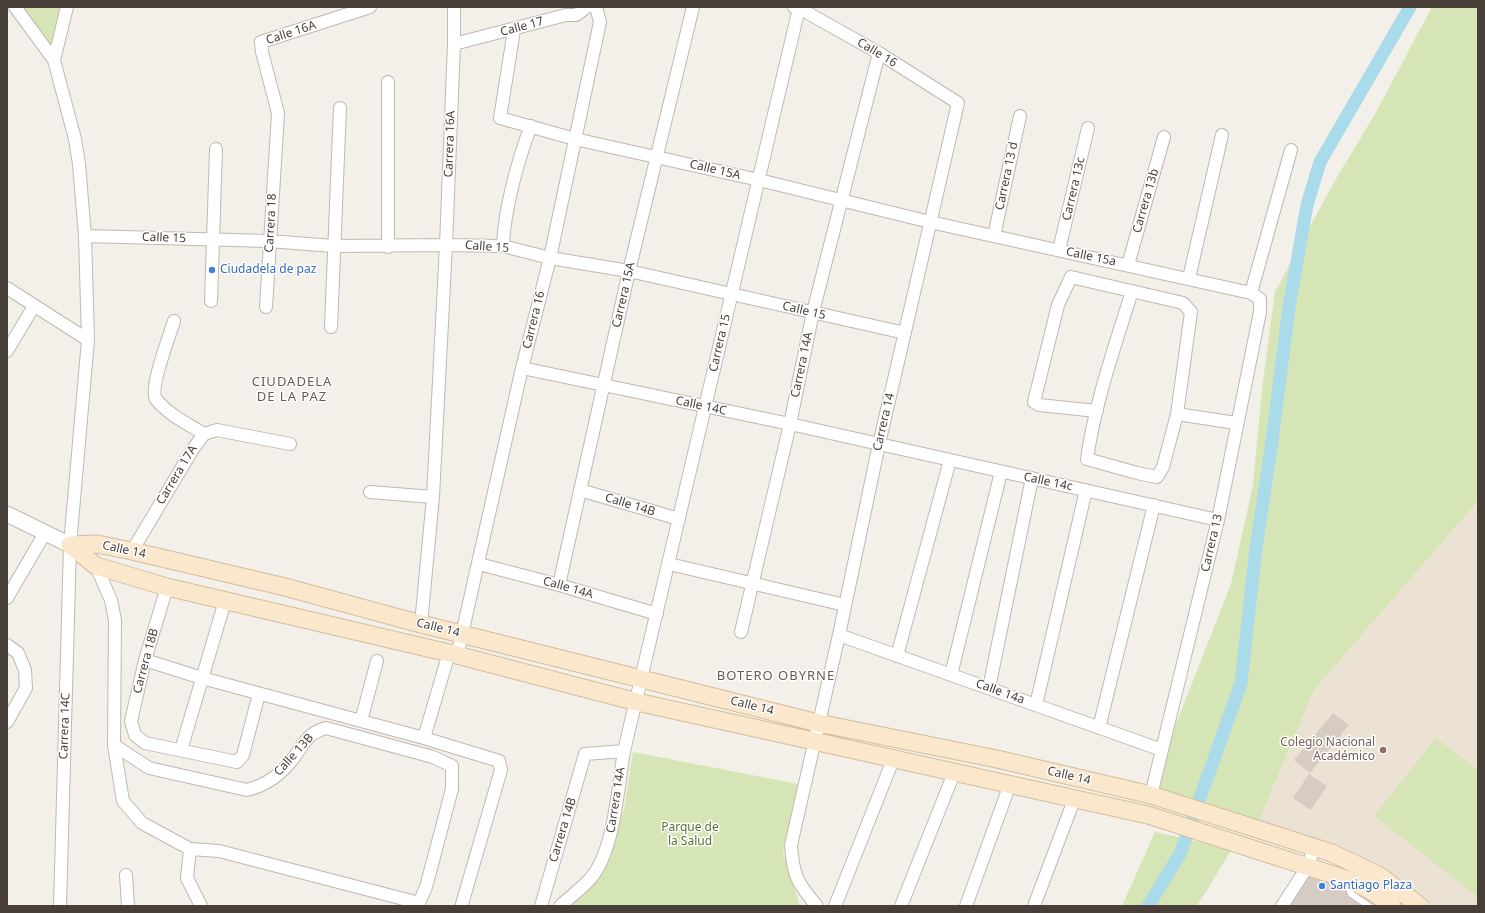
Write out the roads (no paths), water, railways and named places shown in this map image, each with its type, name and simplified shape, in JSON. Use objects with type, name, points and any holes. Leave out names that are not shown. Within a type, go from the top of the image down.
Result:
[{"type":"main road","name":"Calle 14","points":[[70,545],[97,544],[132,551],[285,587],[421,624],[818,723],[997,759],[1151,795],[1332,853],[1392,906]]},
{"type":"main road","name":"Calle 14","points":[[70,545],[96,566],[167,587],[453,655],[637,702],[893,760],[1010,784],[1074,800],[1148,815],[1308,866],[1346,879],[1374,891],[1420,906]]},
{"type":"street","points":[[14,7],[54,60]]},
{"type":"street","points":[[54,60],[67,7]]},
{"type":"street","name":"Calle 16A","points":[[276,139],[278,113],[262,52],[261,42],[370,7]]},
{"type":"street","name":"Carrera 16A","points":[[421,624],[433,497],[446,244],[454,44],[454,7]]},
{"type":"street","name":"Calle 17","points":[[454,44],[514,30],[566,15],[576,15],[587,7]]},
{"type":"street","name":"Carrera 16","points":[[424,738],[453,655],[463,634],[522,368],[550,258],[600,22],[596,7]]},
{"type":"street","name":"Carrera 15A","points":[[559,585],[629,271],[693,7]]},
{"type":"street","name":"Calle 16","points":[[796,8],[878,53],[958,104]]},
{"type":"street","name":"Carrera 15","points":[[642,678],[759,180],[796,8]]},
{"type":"street","name":"Calle 15A","points":[[514,30],[500,118],[575,140],[759,180],[930,222]]},
{"type":"street","name":"Carrera 14A","points":[[741,632],[751,584],[790,424],[813,312],[878,53]]},
{"type":"street","name":"Carrera 14C","points":[[54,60],[75,139],[79,164],[85,236],[88,340],[70,545],[60,906]]},
{"type":"street","points":[[388,82],[388,247]]},
{"type":"street","name":"Carrera 14","points":[[817,906],[802,888],[793,869],[791,845],[839,635],[879,444],[958,104]]},
{"type":"street","points":[[331,327],[333,246],[340,108]]},
{"type":"street","name":"Carrera 13 d","points":[[994,236],[1020,116]]},
{"type":"street","points":[[503,246],[503,233],[522,148],[531,126]]},
{"type":"street","name":"Carrera 13c","points":[[1059,250],[1088,128]]},
{"type":"street","points":[[1189,278],[1222,135]]},
{"type":"street","name":"Carrera 13b","points":[[1128,265],[1164,137]]},
{"type":"street","name":"Carrera 18","points":[[266,307],[276,139]]},
{"type":"street","points":[[211,301],[211,240],[216,149]]},
{"type":"street","points":[[1251,292],[1291,150]]},
{"type":"street","name":"Calle 15a","points":[[930,222],[1251,292]]},
{"type":"street","name":"Calle 15","points":[[85,236],[269,241],[333,246],[388,247],[446,244],[503,246],[550,258],[629,271],[905,333]]},
{"type":"street","points":[[1097,411],[1039,405],[1034,402],[1058,305],[1071,278],[1132,291],[1183,303],[1191,312],[1177,414],[1163,467],[1157,477],[1137,473],[1087,458],[1097,411],[1132,291]]},
{"type":"street","points":[[7,288],[88,340]]},
{"type":"street","name":"Carrera 13","points":[[1151,795],[1218,520],[1236,423],[1260,312],[1260,299],[1251,292]]},
{"type":"street","points":[[7,351],[34,306]]},
{"type":"street","points":[[174,321],[154,386],[156,398],[168,410],[204,434]]},
{"type":"street","name":"Calle 14C","points":[[522,368],[879,444]]},
{"type":"street","points":[[1177,414],[1236,423]]},
{"type":"street","name":"Carrera 17A","points":[[132,551],[193,449],[204,434],[218,430],[290,444]]},
{"type":"street","name":"Calle 14c","points":[[879,444],[1218,520]]},
{"type":"street","points":[[897,656],[950,460]]},
{"type":"street","points":[[951,675],[1001,472]]},
{"type":"street","points":[[989,688],[1032,478]]},
{"type":"street","name":"Calle 14B","points":[[580,490],[679,519]]},
{"type":"street","points":[[1036,705],[1086,490]]},
{"type":"street","points":[[370,492],[433,497]]},
{"type":"street","points":[[1099,728],[1154,505]]},
{"type":"street","name":"Calle 14","points":[[7,514],[70,545]]},
{"type":"street","points":[[7,598],[45,532]]},
{"type":"street","name":"Calle 14A","points":[[479,564],[559,585],[657,614]]},
{"type":"street","points":[[669,564],[845,605]]},
{"type":"street","points":[[96,566],[111,600],[115,620],[114,745],[123,801],[142,822],[190,849],[187,878],[203,906]]},
{"type":"street","name":"Carrera 18B","points":[[167,587],[145,660],[131,721],[135,735],[145,743],[181,750]]},
{"type":"street","points":[[225,601],[181,750],[237,762],[242,755],[260,694]]},
{"type":"street","name":"Calle 14a","points":[[839,635],[1162,750]]},
{"type":"street","points":[[7,645],[18,653],[25,670],[26,688],[7,722]]},
{"type":"street","points":[[145,660],[202,678],[424,738],[500,761],[501,770],[462,904]]},
{"type":"street","points":[[361,721],[377,661]]},
{"type":"street","name":"Carrera 14A","points":[[560,906],[591,879],[601,862],[609,840],[624,751],[642,678]]},
{"type":"street","name":"Calle 13B","points":[[114,745],[149,768],[247,790],[258,787],[280,774],[295,756],[305,739],[314,732],[326,728],[433,757],[452,766],[452,789],[426,887],[419,903],[219,851],[190,849]]},
{"type":"street","name":"Carrera 14B","points":[[542,901],[586,754],[624,751]]},
{"type":"street","points":[[835,906],[893,760]]},
{"type":"street","points":[[901,906],[954,773]]},
{"type":"street","points":[[966,906],[1010,784]]},
{"type":"street","points":[[1034,906],[1074,800]]},
{"type":"street","points":[[1282,906],[1308,866],[1314,847]]},
{"type":"street","points":[[126,874],[128,906]]},
{"type":"street","points":[[542,901],[560,906]]},
{"type":"waterway","points":[[1148,906],[1180,854],[1241,683],[1256,548],[1272,441],[1289,307],[1307,205],[1320,162],[1410,7]]},
{"type":"place","name":"Ciudadela de paz","points":[[212,270]]},
{"type":"place","name":"Colegio Nacional Académico","points":[[1383,750]]},
{"type":"place","name":"Santiago Plaza","points":[[1322,886]]},
{"type":"district","name":"CIUDADELA DE LA PAZ","points":[[292,390]]},
{"type":"district","name":"BOTERO OBYRNE","points":[[776,676]]},
{"type":"park label","name":"Parque de la Salud","points":[[690,835]]}]
